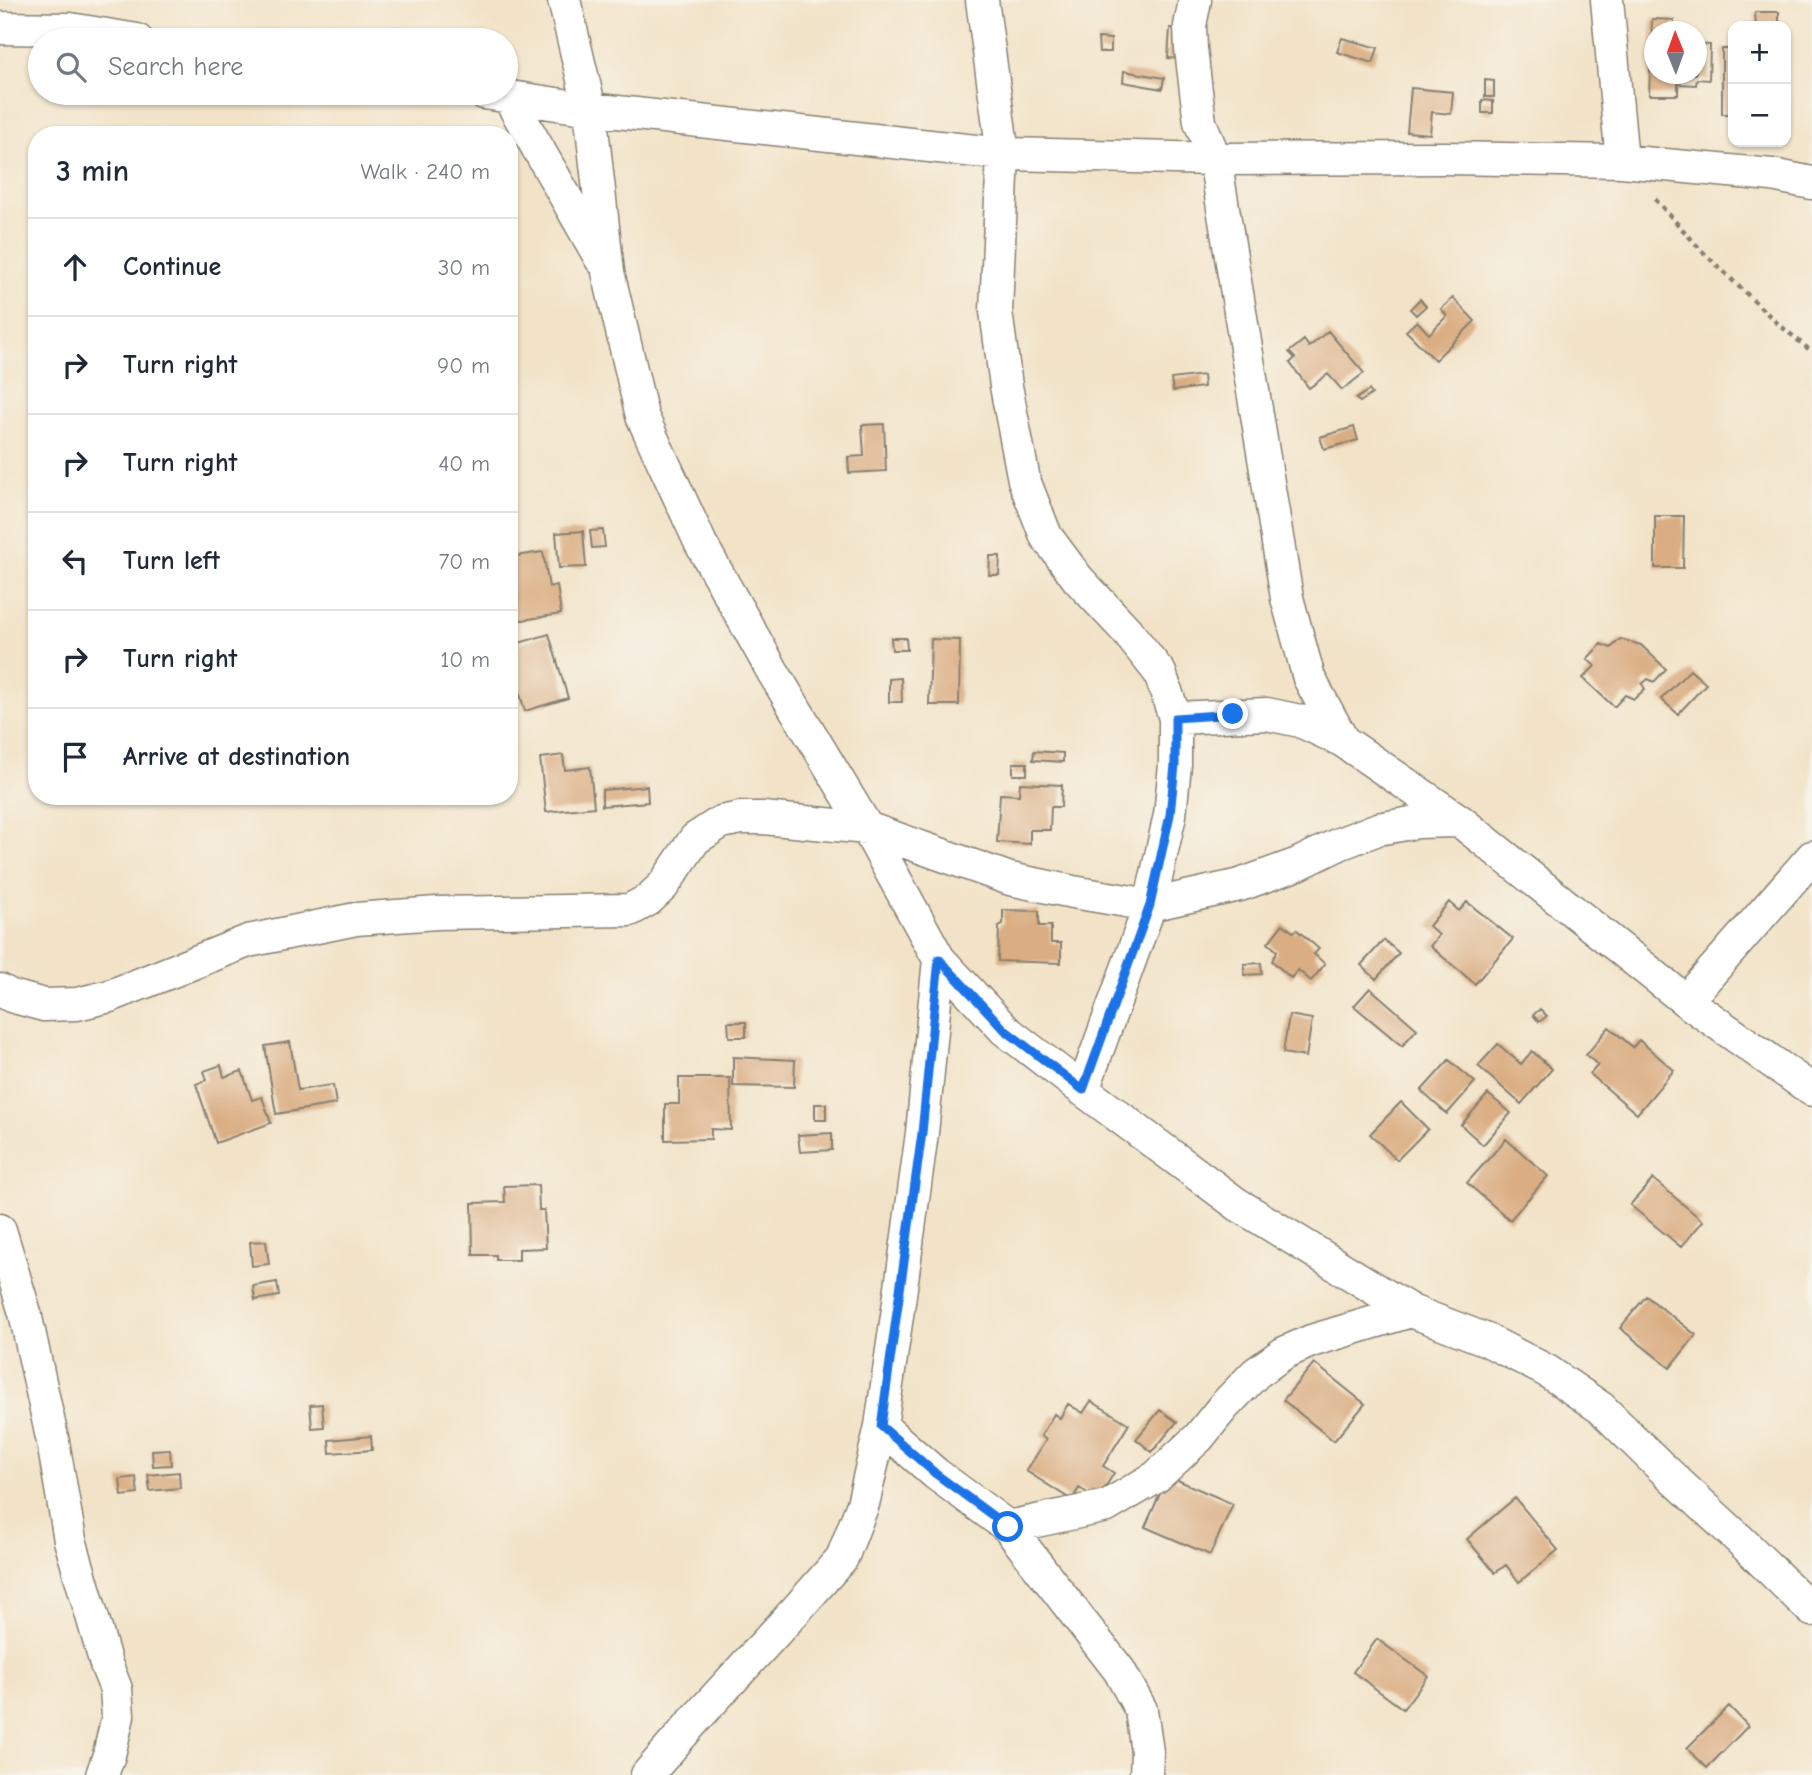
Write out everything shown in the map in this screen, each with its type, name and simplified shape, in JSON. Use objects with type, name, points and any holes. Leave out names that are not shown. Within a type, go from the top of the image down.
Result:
[{"type":"street","points":[[564,0],[590,109],[608,272],[642,416],[701,544],[773,672],[867,828],[939,959],[1005,1030],[1237,1204],[1411,1311],[1499,1346],[1547,1371],[1601,1408],[1812,1610]]},
{"type":"street","points":[[982,0],[1003,154],[996,311],[1006,386],[1024,480],[1046,536],[1078,579],[1126,630],[1160,673],[1175,718],[1175,765],[1170,815],[1150,905],[1083,1090]]},
{"type":"street","points":[[1195,0],[1190,26],[1200,122],[1214,159],[1287,598],[1309,678],[1343,741]]},
{"type":"street","points":[[1607,0],[1622,161]]},
{"type":"street","points":[[0,28],[28,28]]},
{"type":"street","points":[[518,98],[590,109],[1003,154],[1214,159],[1444,158],[1622,161],[1772,175],[1812,183]]},
{"type":"street","points":[[503,105],[516,126]]},
{"type":"street","points":[[518,129],[608,272]]},
{"type":"street","points":[[1175,718],[1267,714],[1300,721],[1343,741],[1460,821],[1686,1001],[1812,1090]]},
{"type":"street","points":[[4,997],[44,1005],[77,1004],[110,996],[248,941],[356,919],[437,913],[630,910],[648,900],[663,886],[695,839],[721,822],[741,818],[867,828],[1010,879],[1150,905],[1240,885],[1298,864],[1378,829],[1417,822],[1460,821]]},
{"type":"street","points":[[1686,1001],[1812,858]]},
{"type":"street","points":[[647,1775],[842,1558],[863,1504],[881,1426],[922,1133],[939,959]]},
{"type":"street","points":[[0,1230],[28,1325],[53,1442],[69,1540],[102,1653],[116,1689],[118,1716],[102,1775]]},
{"type":"street","points":[[1008,1527],[1107,1506],[1156,1477],[1199,1437],[1256,1373],[1284,1353],[1311,1341],[1411,1311]]},
{"type":"street","points":[[881,1426],[936,1474],[1008,1527],[1119,1670],[1142,1710],[1147,1752],[1146,1775]]},
{"type":"path","points":[[1622,161],[1703,252],[1776,323],[1812,352]]},
{"type":"building","points":[[1755,12],[1779,12],[1779,21],[1756,21]]},
{"type":"building","points":[[1652,19],[1674,20],[1674,21]]},
{"type":"building","points":[[1170,28],[1184,29],[1182,59],[1168,58]]},
{"type":"building","points":[[1098,38],[1111,39],[1111,52],[1099,52]]},
{"type":"building","points":[[1342,38],[1378,48],[1373,63],[1337,52]]},
{"type":"building","points":[[1707,45],[1710,45],[1707,80]]},
{"type":"building","points":[[1722,49],[1728,49],[1728,114],[1722,114]]},
{"type":"building","points":[[1124,71],[1164,78],[1162,89],[1123,82]]},
{"type":"building","points":[[1485,80],[1494,81],[1494,97],[1485,97]]},
{"type":"building","points":[[1649,84],[1678,84],[1678,95],[1649,95]]},
{"type":"building","points":[[1411,88],[1453,92],[1451,114],[1432,112],[1430,134],[1407,132]]},
{"type":"building","points":[[1482,100],[1493,101],[1493,113],[1482,113]]},
{"type":"building","points":[[1453,298],[1475,321],[1435,360],[1406,331],[1417,321],[1429,334],[1447,316],[1441,309]]},
{"type":"building","points":[[1420,299],[1426,306],[1416,315],[1410,309]]},
{"type":"building","points":[[1328,331],[1364,373],[1342,390],[1328,374],[1309,388],[1290,363],[1295,358],[1289,352],[1304,340],[1309,347]]},
{"type":"building","points":[[1203,375],[1204,387],[1173,391],[1171,379]]},
{"type":"building","points":[[1369,390],[1372,394],[1360,402],[1356,399]]},
{"type":"building","points":[[884,424],[886,471],[849,473],[848,457],[864,456],[862,425]]},
{"type":"building","points":[[1354,427],[1358,440],[1324,449],[1320,437]]},
{"type":"building","points":[[1655,516],[1684,516],[1683,568],[1655,568]]},
{"type":"building","points":[[603,530],[605,547],[592,548],[590,531]]},
{"type":"building","points":[[583,531],[586,567],[559,568],[556,533]]},
{"type":"building","points":[[543,552],[549,587],[557,585],[561,614],[518,621],[518,556]]},
{"type":"building","points":[[990,556],[1000,556],[999,575],[989,575]]},
{"type":"building","points":[[549,634],[568,698],[525,711],[518,688],[518,643]]},
{"type":"building","points":[[891,638],[906,638],[907,650],[892,650]]},
{"type":"building","points":[[931,639],[960,640],[959,705],[929,705]]},
{"type":"building","points":[[1620,639],[1641,645],[1666,669],[1654,682],[1648,679],[1642,684],[1645,689],[1634,699],[1625,695],[1614,707],[1583,678],[1595,666],[1587,659],[1601,644],[1611,648]]},
{"type":"building","points":[[1690,670],[1706,684],[1678,714],[1661,699]]},
{"type":"building","points":[[901,678],[902,702],[889,702],[889,679]]},
{"type":"building","points":[[1034,751],[1063,753],[1063,762],[1033,760]]},
{"type":"building","points":[[563,755],[565,770],[590,767],[594,807],[546,812],[540,758]]},
{"type":"building","points":[[1013,763],[1027,763],[1027,775],[1013,775]]},
{"type":"building","points":[[1020,783],[1062,785],[1061,807],[1051,807],[1050,830],[1030,830],[1030,844],[997,842],[1000,794],[1019,795]]},
{"type":"building","points":[[647,786],[648,802],[602,806],[602,790]]},
{"type":"building","points":[[1449,902],[1459,911],[1467,902],[1513,939],[1475,984],[1430,946],[1439,935],[1429,926]]},
{"type":"building","points":[[1003,910],[1039,911],[1039,926],[1051,926],[1051,943],[1061,943],[1061,963],[998,961],[999,926],[1003,924]]},
{"type":"building","points":[[1283,924],[1293,932],[1297,930],[1319,949],[1314,954],[1325,964],[1311,981],[1298,970],[1291,978],[1272,961],[1277,951],[1268,943]]},
{"type":"building","points":[[1384,940],[1399,953],[1376,979],[1361,965]]},
{"type":"building","points":[[1261,963],[1262,974],[1244,975],[1244,964]]},
{"type":"building","points":[[1370,988],[1417,1029],[1402,1046],[1354,1006]]},
{"type":"building","points":[[1540,1009],[1547,1016],[1539,1022],[1533,1015]]},
{"type":"building","points":[[1289,1015],[1312,1019],[1306,1057],[1283,1053]]},
{"type":"building","points":[[728,1022],[746,1022],[746,1037],[729,1037]]},
{"type":"building","points":[[1609,1027],[1633,1047],[1639,1040],[1674,1070],[1637,1114],[1590,1074],[1598,1065],[1586,1055]]},
{"type":"building","points":[[290,1042],[298,1090],[333,1085],[336,1104],[276,1114],[265,1046]]},
{"type":"building","points":[[1498,1044],[1521,1064],[1532,1051],[1552,1069],[1521,1104],[1478,1066]]},
{"type":"building","points":[[733,1057],[795,1060],[794,1087],[733,1086]]},
{"type":"building","points":[[1449,1060],[1475,1082],[1447,1114],[1421,1091]]},
{"type":"building","points":[[221,1065],[224,1077],[242,1071],[252,1100],[262,1097],[271,1123],[216,1143],[196,1084],[207,1080],[204,1071]]},
{"type":"building","points":[[679,1078],[730,1078],[731,1130],[711,1129],[711,1139],[665,1140],[665,1104],[679,1104]]},
{"type":"building","points":[[1488,1094],[1511,1113],[1483,1145],[1461,1125]]},
{"type":"building","points":[[1401,1102],[1428,1129],[1397,1160],[1370,1134]]},
{"type":"building","points":[[815,1104],[826,1104],[826,1120],[815,1120]]},
{"type":"building","points":[[832,1133],[832,1150],[800,1152],[798,1135]]},
{"type":"building","points":[[1506,1139],[1548,1176],[1510,1220],[1467,1183]]},
{"type":"building","points":[[1653,1179],[1703,1221],[1681,1247],[1630,1205]]},
{"type":"building","points":[[538,1185],[539,1210],[544,1210],[546,1248],[519,1249],[519,1260],[496,1260],[496,1255],[473,1255],[472,1203],[505,1202],[504,1186]]},
{"type":"building","points":[[266,1241],[269,1264],[252,1266],[250,1242]]},
{"type":"building","points":[[277,1282],[279,1296],[255,1300],[253,1286]]},
{"type":"building","points":[[1646,1296],[1696,1335],[1670,1368],[1620,1328]]},
{"type":"building","points":[[1314,1363],[1365,1404],[1334,1441],[1283,1400]]},
{"type":"building","points":[[1091,1401],[1129,1424],[1103,1466],[1114,1473],[1098,1499],[1079,1488],[1072,1500],[1026,1471],[1046,1440],[1041,1436],[1054,1414],[1060,1418],[1068,1404],[1083,1413]]},
{"type":"building","points":[[322,1404],[324,1427],[312,1428],[310,1405]]},
{"type":"building","points":[[1160,1410],[1177,1422],[1152,1452],[1136,1439]]},
{"type":"building","points":[[371,1436],[372,1450],[330,1453],[329,1440]]},
{"type":"building","points":[[170,1449],[171,1465],[153,1466],[152,1450]]},
{"type":"building","points":[[179,1472],[180,1488],[150,1491],[148,1475]]},
{"type":"building","points":[[1168,1476],[1233,1504],[1210,1555],[1145,1527]]},
{"type":"building","points":[[136,1477],[138,1494],[122,1496],[120,1479]]},
{"type":"building","points":[[1515,1498],[1558,1550],[1519,1582],[1506,1565],[1495,1573],[1467,1539]]},
{"type":"building","points":[[1377,1639],[1428,1676],[1403,1709],[1353,1672]]},
{"type":"building","points":[[1729,1706],[1748,1726],[1707,1768],[1687,1748]]},
{"type":"route","points":[[1008,1527],[936,1474],[881,1426],[922,1133],[939,959],[1005,1030],[1083,1090],[1150,905],[1170,815],[1175,765],[1175,718],[1233,714]]}]
